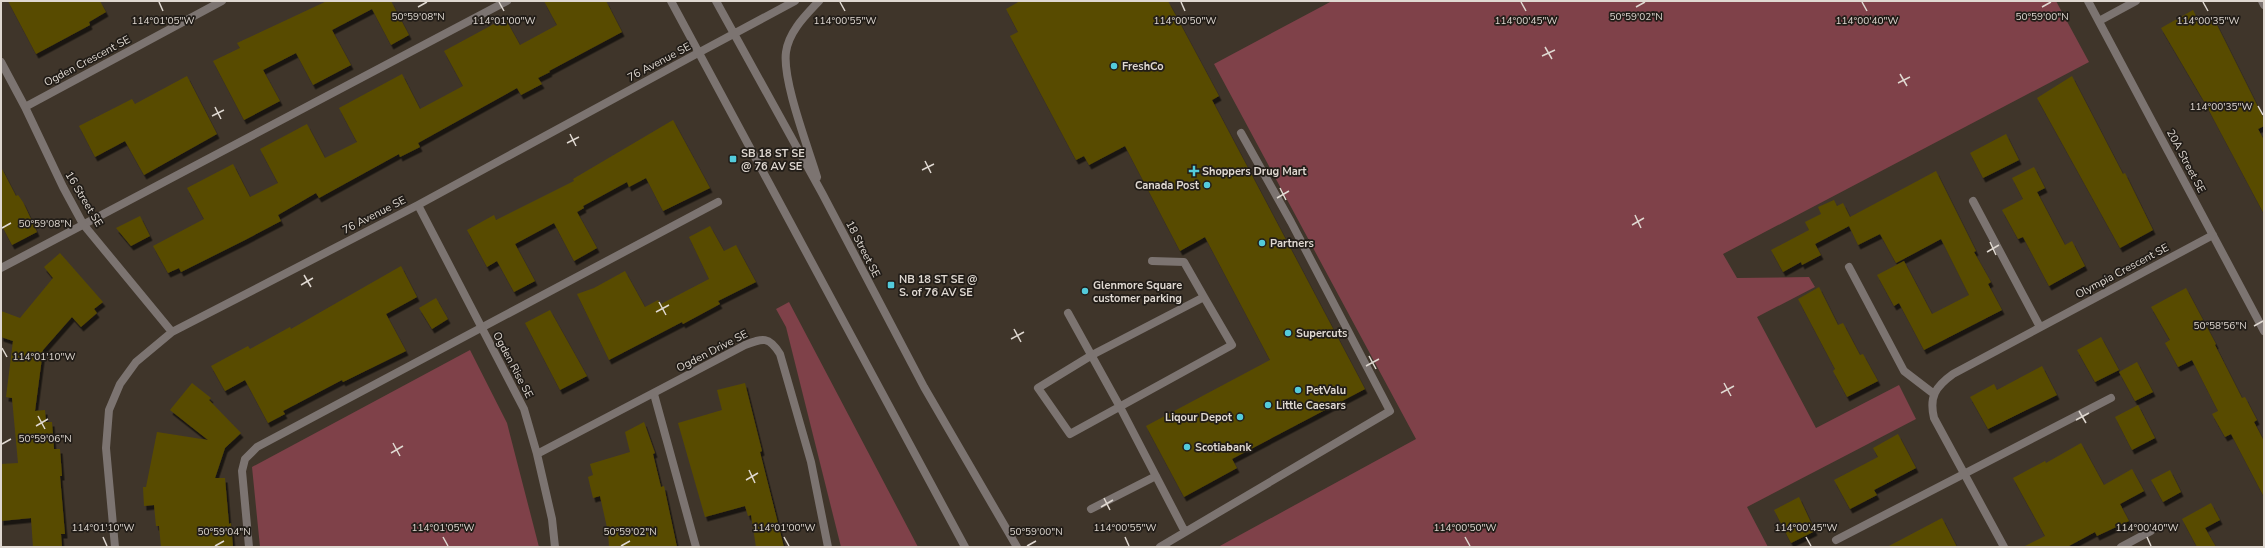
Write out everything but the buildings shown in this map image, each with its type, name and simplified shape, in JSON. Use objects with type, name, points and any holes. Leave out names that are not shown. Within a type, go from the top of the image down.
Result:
[{"type":"street","name":"Ogden Crescent SE","points":[[25,107],[222,1]]},
{"type":"street","points":[[1,268],[507,1]]},
{"type":"street","points":[[671,1],[965,547]]},
{"type":"street","name":"18 Street SE","points":[[716,1],[822,193],[930,399],[1017,547]]},
{"type":"street","name":"76 Avenue SE","points":[[115,547],[106,448],[109,410],[120,384],[136,362],[172,332],[418,205],[795,1]]},
{"type":"street","points":[[819,1],[795,28],[786,51],[786,69],[822,193]]},
{"type":"street","name":"20A Street SE","points":[[2088,1],[2264,332]]},
{"type":"street","points":[[2099,21],[2136,1]]},
{"type":"street","points":[[2262,1],[2264,5]]},
{"type":"street","name":"16 Street SE","points":[[1,62],[25,107],[63,188],[83,224],[172,332]]},
{"type":"street","points":[[1160,547],[1390,411],[1291,222],[1241,133]]},
{"type":"street","points":[[1973,201],[2040,327]]},
{"type":"street","points":[[249,547],[242,471],[245,459],[257,447],[718,202]]},
{"type":"street","name":"Ogden Rise SE","points":[[418,205],[480,328],[524,409],[537,454],[552,519],[555,547]]},
{"type":"street","name":"Olympia Crescent SE","points":[[1934,394],[1942,382],[1953,374],[2213,235]]},
{"type":"street","points":[[1152,261],[1184,262],[1204,297],[1232,346],[1070,434],[1038,388],[1092,355],[1204,297]]},
{"type":"street","points":[[1849,267],[1904,371],[1934,394],[1931,405],[1934,418],[2004,547]]},
{"type":"street","points":[[1068,313],[1120,407],[1185,532]]},
{"type":"street","name":"Ogden Drive SE","points":[[537,454],[745,345],[759,340],[768,340],[774,344],[780,354],[811,462],[828,547]]},
{"type":"street","points":[[654,394],[696,547]]},
{"type":"street","points":[[1836,540],[2111,398]]},
{"type":"street","points":[[1092,509],[1156,476]]},
{"type":"street","points":[[2121,547],[2151,531]]},
{"type":"shaded area","points":[[1332,1],[2056,1],[2089,62],[1723,254],[1737,278],[1809,277],[1815,287],[1757,317],[1816,428],[1899,385],[1916,419],[1747,507],[1768,547],[1218,547],[1416,439],[1214,64]]},
{"type":"shaded area","points":[[789,302],[918,547],[841,547],[786,327],[776,309]]},
{"type":"shaded area","points":[[470,350],[507,423],[539,547],[260,547],[252,467]]},
{"type":"place","name":"FreshCo","points":[[1114,66]]},
{"type":"place","name":"SB 18 ST SE @ 76 AV SE","points":[[733,159]]},
{"type":"place","name":"Shoppers Drug Mart","points":[[1194,171]]},
{"type":"place","name":"Canada Post","points":[[1207,185]]},
{"type":"place","name":"Partners","points":[[1262,243]]},
{"type":"place","name":"NB 18 ST SE @ S. of 76 AV SE","points":[[891,285]]},
{"type":"place","name":"Glenmore Square customer parking","points":[[1085,291]]},
{"type":"place","name":"Supercuts","points":[[1288,333]]},
{"type":"place","name":"PetValu","points":[[1298,390]]},
{"type":"place","name":"Little Caesars","points":[[1268,405]]},
{"type":"place","name":"Liqour Depot","points":[[1240,417]]},
{"type":"place","name":"Scotiabank","points":[[1187,447]]}]
